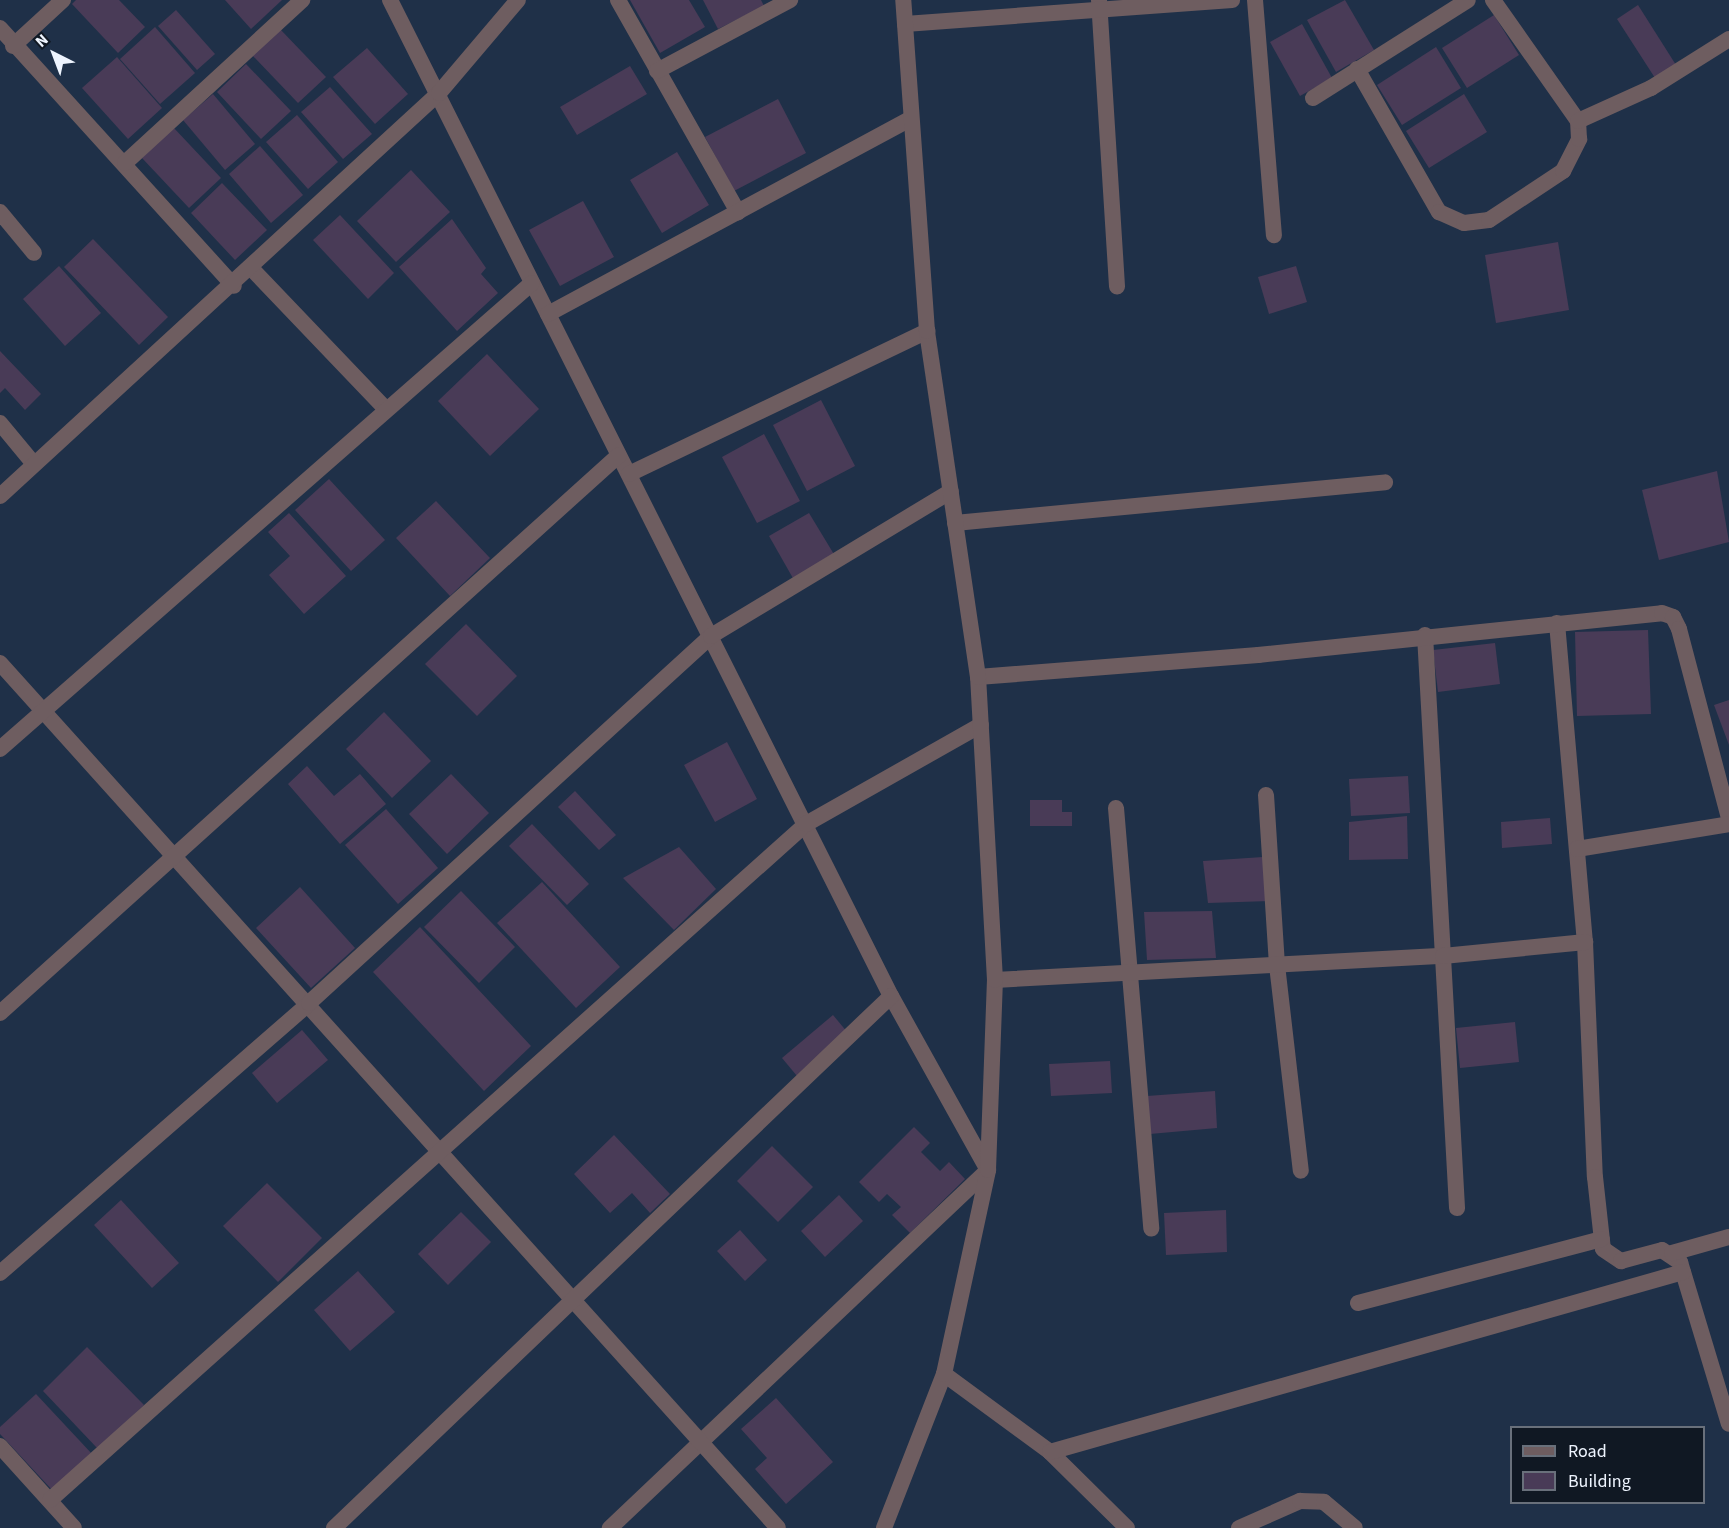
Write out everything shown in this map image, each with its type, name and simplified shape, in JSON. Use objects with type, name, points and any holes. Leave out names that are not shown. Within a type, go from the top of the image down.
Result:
[{"type":"street","points":[[13,46],[63,0]]},
{"type":"street","points":[[125,164],[302,0]]},
{"type":"street","points":[[390,0],[439,93],[532,283],[891,996],[988,1170]]},
{"type":"street","points":[[0,496],[234,286],[439,93],[518,0]]},
{"type":"street","points":[[618,0],[738,212]]},
{"type":"street","points":[[657,71],[790,0]]},
{"type":"street","points":[[884,1528],[944,1374],[988,1170],[994,980],[978,677],[927,331],[903,0]]},
{"type":"street","points":[[905,24],[1100,5],[1232,0]]},
{"type":"street","points":[[1256,0],[1274,235]]},
{"type":"street","points":[[1312,98],[1468,0]]},
{"type":"street","points":[[1357,69],[1439,212],[1464,223],[1489,220],[1563,171],[1574,158],[1578,121],[1493,0]]},
{"type":"street","points":[[1100,5],[1116,286]]},
{"type":"street","points":[[0,28],[13,46],[125,164],[234,286]]},
{"type":"street","points":[[1578,121],[1651,88],[1729,39]]},
{"type":"street","points":[[548,314],[910,119]]},
{"type":"street","points":[[0,212],[34,253]]},
{"type":"street","points":[[251,268],[385,408]]},
{"type":"street","points":[[0,749],[42,709],[385,408],[532,283]]},
{"type":"street","points":[[628,474],[927,331]]},
{"type":"street","points":[[0,423],[34,464]]},
{"type":"street","points":[[0,1013],[619,455]]},
{"type":"street","points":[[955,523],[1385,482]]},
{"type":"street","points":[[0,1273],[309,1003],[711,636],[951,491]]},
{"type":"street","points":[[978,677],[1258,655],[1425,635],[1662,613],[1673,617],[1729,818]]},
{"type":"street","points":[[1557,623],[1585,942],[1602,1239],[1611,1259],[1621,1262],[1662,1250],[1672,1253],[1729,1237]]},
{"type":"street","points":[[1425,635],[1457,1208]]},
{"type":"street","points":[[0,663],[705,1440],[778,1528]]},
{"type":"street","points":[[50,1500],[806,824],[981,724]]},
{"type":"street","points":[[1266,795],[1277,965],[1301,1171]]},
{"type":"street","points":[[1116,808],[1151,1229]]},
{"type":"street","points":[[1577,849],[1729,824]]},
{"type":"street","points":[[994,980],[1131,975],[1443,956],[1585,942]]},
{"type":"street","points":[[334,1528],[574,1296],[891,996]]},
{"type":"street","points":[[610,1528],[988,1170]]},
{"type":"street","points":[[1358,1303],[1602,1239]]},
{"type":"street","points":[[1672,1253],[1683,1272],[1729,1424]]},
{"type":"street","points":[[1050,1452],[1683,1272]]},
{"type":"street","points":[[944,1374],[1050,1452],[1127,1528]]},
{"type":"street","points":[[0,1446],[74,1528]]},
{"type":"street","points":[[1239,1528],[1300,1501],[1324,1502],[1355,1528]]},
{"type":"building","points":[[76,0],[119,0],[145,27],[118,53],[72,4]]},
{"type":"building","points":[[225,0],[282,0],[251,29]]},
{"type":"building","points":[[630,0],[689,0],[705,27],[660,53]]},
{"type":"building","points":[[703,0],[761,0],[764,6],[718,29]]},
{"type":"building","points":[[1345,0],[1374,50],[1336,72],[1307,20]]},
{"type":"building","points":[[1638,5],[1676,65],[1655,78],[1617,19]]},
{"type":"building","points":[[176,10],[215,54],[197,70],[158,26]]},
{"type":"building","points":[[1494,15],[1519,55],[1467,88],[1442,48]]},
{"type":"building","points":[[1302,24],[1332,78],[1300,96],[1270,42]]},
{"type":"building","points":[[155,27],[195,73],[160,104],[120,59]]},
{"type":"building","points":[[280,29],[326,77],[298,103],[252,55]]},
{"type":"building","points":[[1436,47],[1461,88],[1402,125],[1377,85]]},
{"type":"building","points":[[367,48],[408,94],[375,124],[333,77]]},
{"type":"building","points":[[117,57],[162,108],[128,139],[82,88]]},
{"type":"building","points":[[246,64],[291,111],[261,139],[217,92]]},
{"type":"building","points":[[630,66],[647,94],[577,135],[560,107]]},
{"type":"building","points":[[330,87],[372,134],[343,159],[301,112]]},
{"type":"building","points":[[213,94],[255,144],[225,170],[183,120]]},
{"type":"building","points":[[1464,94],[1487,132],[1429,168],[1406,131]]},
{"type":"building","points":[[778,99],[806,153],[734,191],[705,137]]},
{"type":"building","points":[[297,115],[338,162],[308,189],[266,142]]},
{"type":"building","points":[[173,127],[221,178],[189,208],[142,158]]},
{"type":"building","points":[[260,146],[303,195],[271,223],[229,174]]},
{"type":"building","points":[[677,152],[709,205],[662,233],[630,180]]},
{"type":"building","points":[[411,170],[450,212],[396,262],[357,221]]},
{"type":"building","points":[[222,183],[267,230],[235,260],[191,213]]},
{"type":"building","points":[[583,201],[614,257],[560,286],[529,230]]},
{"type":"building","points":[[340,215],[394,273],[368,299],[313,240]]},
{"type":"building","points":[[452,219],[486,268],[481,274],[498,293],[457,331],[399,267]]},
{"type":"building","points":[[93,239],[168,317],[139,345],[64,267]]},
{"type":"building","points":[[1558,242],[1569,310],[1496,323],[1485,255]]},
{"type":"building","points":[[59,266],[101,313],[65,346],[23,299]]},
{"type":"building","points":[[1296,266],[1307,302],[1269,314],[1258,277]]},
{"type":"building","points":[[0,351],[41,394],[25,410],[5,388],[0,393]]},
{"type":"building","points":[[487,354],[539,409],[490,456],[438,401]]},
{"type":"building","points":[[821,400],[855,466],[807,491],[773,425]]},
{"type":"building","points":[[764,434],[800,501],[757,523],[722,457]]},
{"type":"building","points":[[1717,471],[1729,542],[1659,560],[1642,490]]},
{"type":"building","points":[[329,479],[385,540],[351,571],[295,510]]},
{"type":"building","points":[[436,501],[490,558],[450,596],[396,538]]},
{"type":"building","points":[[289,513],[346,576],[304,614],[269,575],[290,556],[268,532]]},
{"type":"building","points":[[809,513],[835,556],[794,580],[769,536]]},
{"type":"building","points":[[466,624],[517,676],[477,716],[425,664]]},
{"type":"building","points":[[1648,630],[1651,714],[1577,716],[1575,632]]},
{"type":"building","points":[[1495,643],[1500,684],[1438,692],[1433,650]]},
{"type":"building","points":[[1729,700],[1729,745],[1714,705]]},
{"type":"building","points":[[384,712],[431,761],[392,798],[346,749]]},
{"type":"building","points":[[727,742],[757,799],[715,822],[684,765]]},
{"type":"building","points":[[307,766],[334,796],[360,774],[386,804],[340,844],[288,784]]},
{"type":"building","points":[[451,774],[489,813],[447,854],[409,814]]},
{"type":"building","points":[[1408,776],[1410,813],[1351,816],[1349,779]]},
{"type":"building","points":[[575,791],[616,835],[599,850],[558,807]]},
{"type":"building","points":[[1030,800],[1062,800],[1062,812],[1072,812],[1072,826],[1030,826]]},
{"type":"building","points":[[386,809],[438,868],[398,904],[345,845]]},
{"type":"building","points":[[1407,816],[1408,859],[1349,860],[1349,822]]},
{"type":"building","points":[[1550,818],[1552,844],[1502,848],[1501,822]]},
{"type":"building","points":[[532,824],[589,884],[567,905],[509,846]]},
{"type":"building","points":[[679,847],[716,889],[674,930],[623,878]]},
{"type":"building","points":[[1263,857],[1270,901],[1208,903],[1203,861]]},
{"type":"building","points":[[542,882],[620,967],[576,1008],[497,923]]},
{"type":"building","points":[[300,887],[355,948],[311,988],[256,928]]},
{"type":"building","points":[[461,891],[515,947],[479,983],[424,927]]},
{"type":"building","points":[[1212,911],[1216,958],[1147,960],[1144,912]]},
{"type":"building","points":[[420,927],[531,1046],[484,1091],[373,972]]},
{"type":"building","points":[[833,1015],[848,1033],[797,1076],[782,1058]]},
{"type":"building","points":[[1515,1022],[1519,1062],[1460,1068],[1456,1028]]},
{"type":"building","points":[[302,1030],[328,1060],[277,1103],[252,1073]]},
{"type":"building","points":[[1110,1061],[1112,1093],[1051,1096],[1049,1064]]},
{"type":"building","points":[[1215,1091],[1217,1128],[1150,1134],[1147,1096]]},
{"type":"building","points":[[914,1127],[930,1143],[921,1152],[940,1171],[949,1162],[965,1179],[910,1233],[892,1215],[901,1207],[887,1194],[879,1202],[859,1182]]},
{"type":"building","points":[[614,1135],[670,1194],[650,1213],[632,1193],[610,1213],[574,1174]]},
{"type":"building","points":[[772,1146],[813,1187],[778,1222],[737,1181]]},
{"type":"building","points":[[267,1183],[322,1238],[278,1282],[223,1226]]},
{"type":"building","points":[[839,1195],[863,1221],[825,1257],[801,1231]]},
{"type":"building","points":[[121,1200],[179,1263],[152,1288],[94,1225]]},
{"type":"building","points":[[1226,1210],[1227,1252],[1166,1255],[1164,1213]]},
{"type":"building","points":[[461,1212],[491,1242],[448,1285],[418,1254]]},
{"type":"building","points":[[740,1230],[767,1260],[745,1281],[717,1251]]},
{"type":"building","points":[[358,1271],[395,1312],[350,1351],[314,1310]]},
{"type":"building","points":[[87,1347],[144,1405],[98,1449],[43,1391]]},
{"type":"building","points":[[36,1394],[93,1455],[54,1492],[0,1434],[0,1427]]},
{"type":"building","points":[[776,1398],[833,1462],[786,1504],[755,1469],[767,1458],[741,1429]]}]
